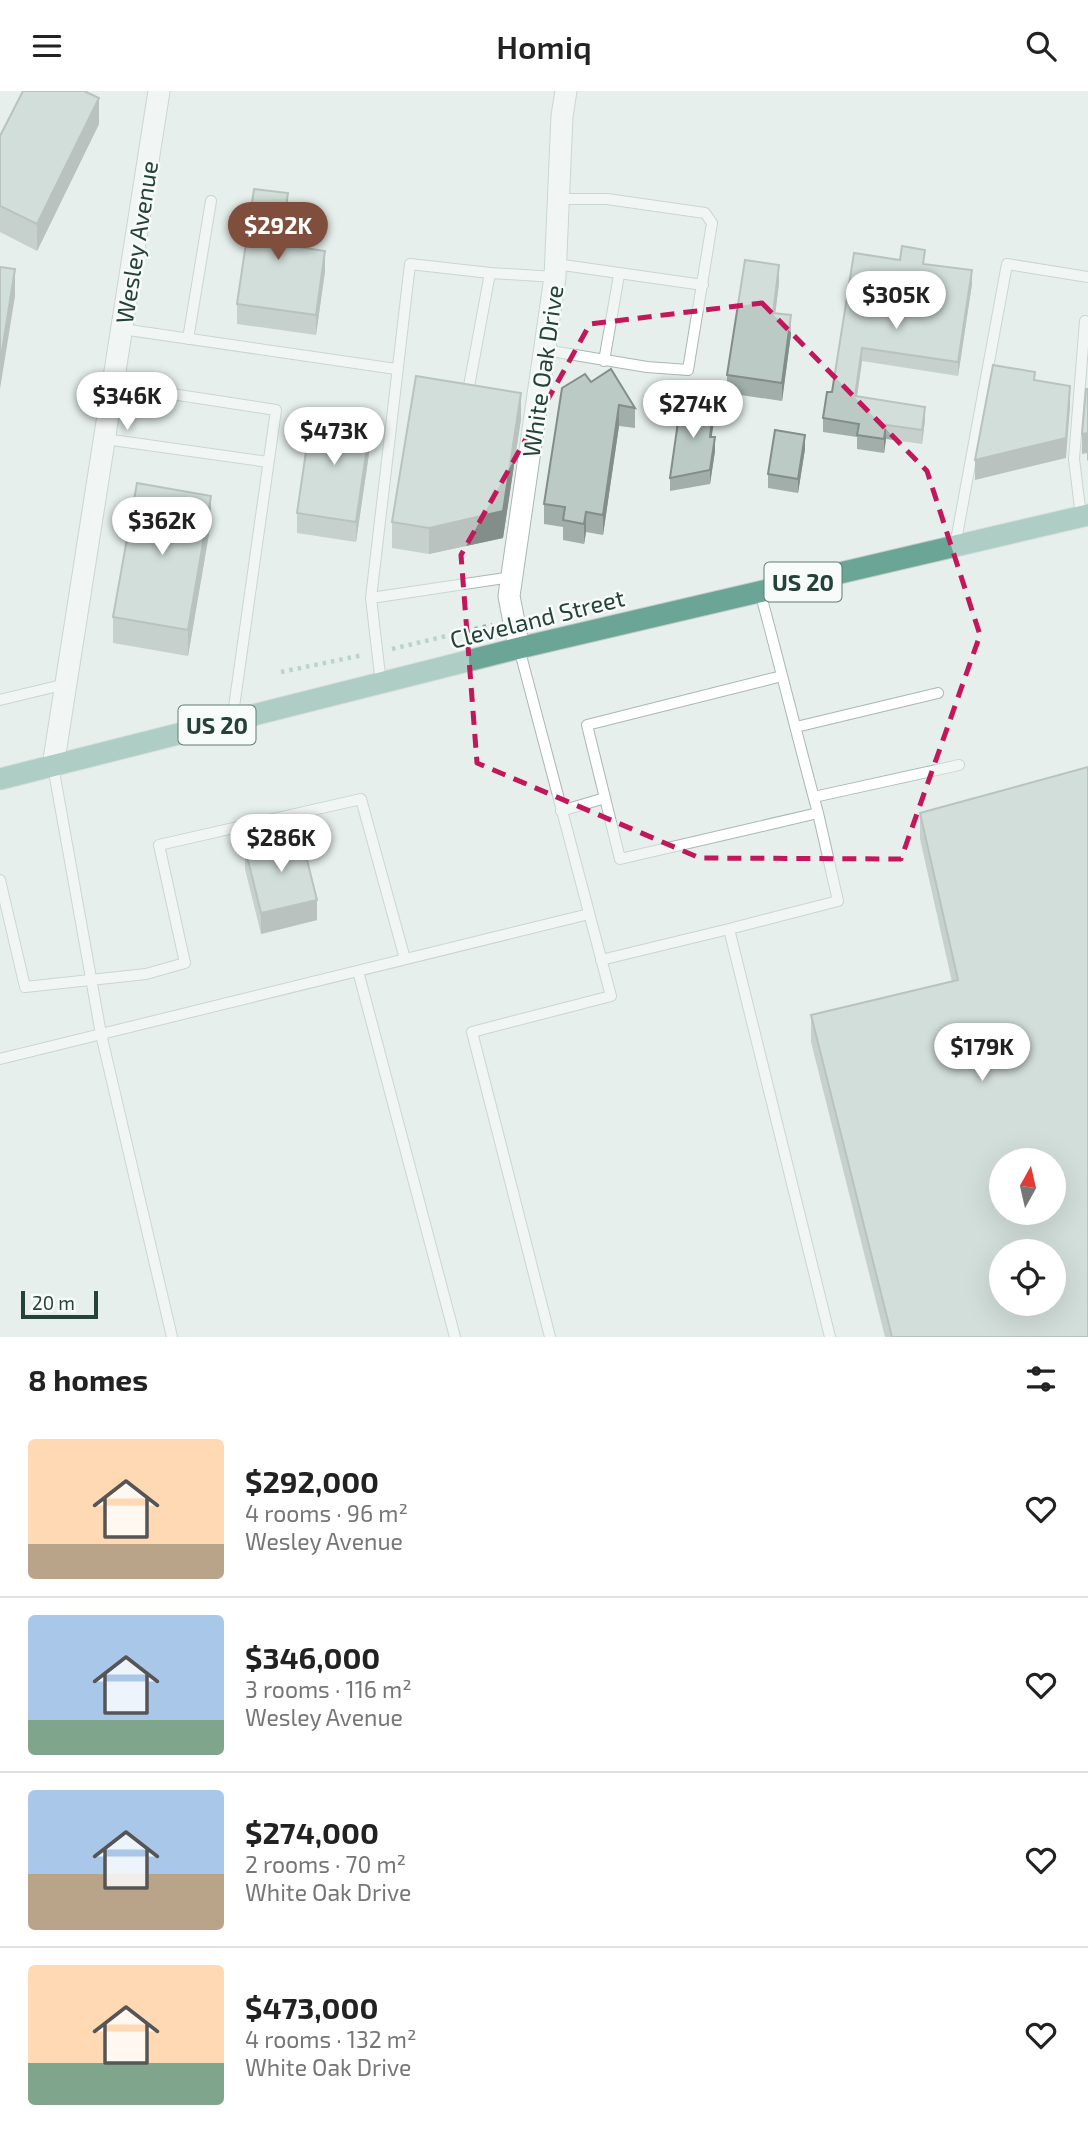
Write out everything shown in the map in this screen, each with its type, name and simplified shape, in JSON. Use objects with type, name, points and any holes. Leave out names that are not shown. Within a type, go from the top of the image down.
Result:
[{"type":"main road","name":"Cleveland Street","points":[[0,779],[519,648],[1085,516]]},
{"type":"street","name":"Wesley Avenue","points":[[53,766],[159,91]]},
{"type":"street","name":"White Oak Drive","points":[[519,648],[509,596],[556,271],[562,116],[566,91]]},
{"type":"lane","points":[[545,350],[604,361],[688,370],[712,223],[705,213],[607,199],[559,199]]},
{"type":"lane","points":[[187,339],[211,201]]},
{"type":"lane","points":[[380,684],[371,598],[410,264],[490,273],[556,271],[619,275],[703,285]]},
{"type":"lane","points":[[955,546],[1007,264],[1088,277]]},
{"type":"lane","points":[[467,397],[490,273]]},
{"type":"lane","points":[[604,361],[619,275]]},
{"type":"lane","points":[[1085,321],[1074,459],[1085,516]]},
{"type":"lane","points":[[122,329],[396,369]]},
{"type":"lane","points":[[113,385],[276,410],[232,721]]},
{"type":"lane","points":[[105,439],[268,462]]},
{"type":"lane","points":[[371,598],[512,577]]},
{"type":"lane","points":[[601,960],[838,901],[814,797],[760,591]]},
{"type":"lane","points":[[519,648],[611,996],[472,1032],[550,1337]]},
{"type":"lane","points":[[782,676],[587,725],[620,859],[818,813]]},
{"type":"lane","points":[[0,700],[66,684]]},
{"type":"lane","points":[[796,727],[938,694]]},
{"type":"lane","points":[[814,797],[959,765]]},
{"type":"lane","points":[[53,766],[101,1034],[172,1337]]},
{"type":"lane","points":[[561,811],[605,798]]},
{"type":"lane","points":[[0,880],[25,986],[146,974],[185,963],[159,845],[361,799],[405,959]]},
{"type":"lane","points":[[0,1059],[589,914]]},
{"type":"lane","points":[[729,929],[830,1337]]},
{"type":"lane","points":[[358,971],[455,1337]]},
{"type":"path","points":[[281,672],[513,621]]},
{"type":"highlighted area","points":[[762,303],[927,471],[980,635],[901,859],[700,858],[477,763],[461,555],[590,324]]},
{"type":"building","points":[[23,91],[84,91],[99,98],[37,224],[0,206],[0,136]]},
{"type":"building","points":[[254,189],[288,193],[280,244],[325,251],[316,315],[237,304]]},
{"type":"building","points":[[902,246],[925,250],[923,264],[972,270],[958,362],[862,348],[855,396],[925,407],[922,430],[886,425],[884,439],[857,435],[859,424],[823,418],[827,392],[832,392],[854,253],[900,260]]},
{"type":"building","points":[[745,260],[779,265],[773,313],[791,315],[782,383],[727,375]]},
{"type":"building","points":[[0,267],[15,269],[0,363]]},
{"type":"building","points":[[993,365],[1035,372],[1034,380],[1070,386],[1066,438],[975,460]]},
{"type":"building","points":[[611,369],[635,408],[619,405],[603,515],[586,512],[584,524],[563,520],[565,507],[544,504],[562,388],[585,374],[591,382]]},
{"type":"building","points":[[416,376],[521,393],[503,511],[429,528],[392,522]]},
{"type":"building","points":[[1086,389],[1088,433],[1082,434]]},
{"type":"building","points":[[681,401],[714,406],[710,437],[715,437],[710,470],[670,478]]},
{"type":"building","points":[[312,411],[371,420],[356,522],[297,513]]},
{"type":"building","points":[[775,430],[805,435],[798,479],[768,474]]},
{"type":"building","points":[[137,483],[211,496],[188,630],[113,617]]},
{"type":"building","points":[[1088,767],[1088,1337],[892,1337],[811,1015],[958,980],[920,813]]},
{"type":"building","points":[[301,836],[317,900],[261,913],[245,848]]}]
